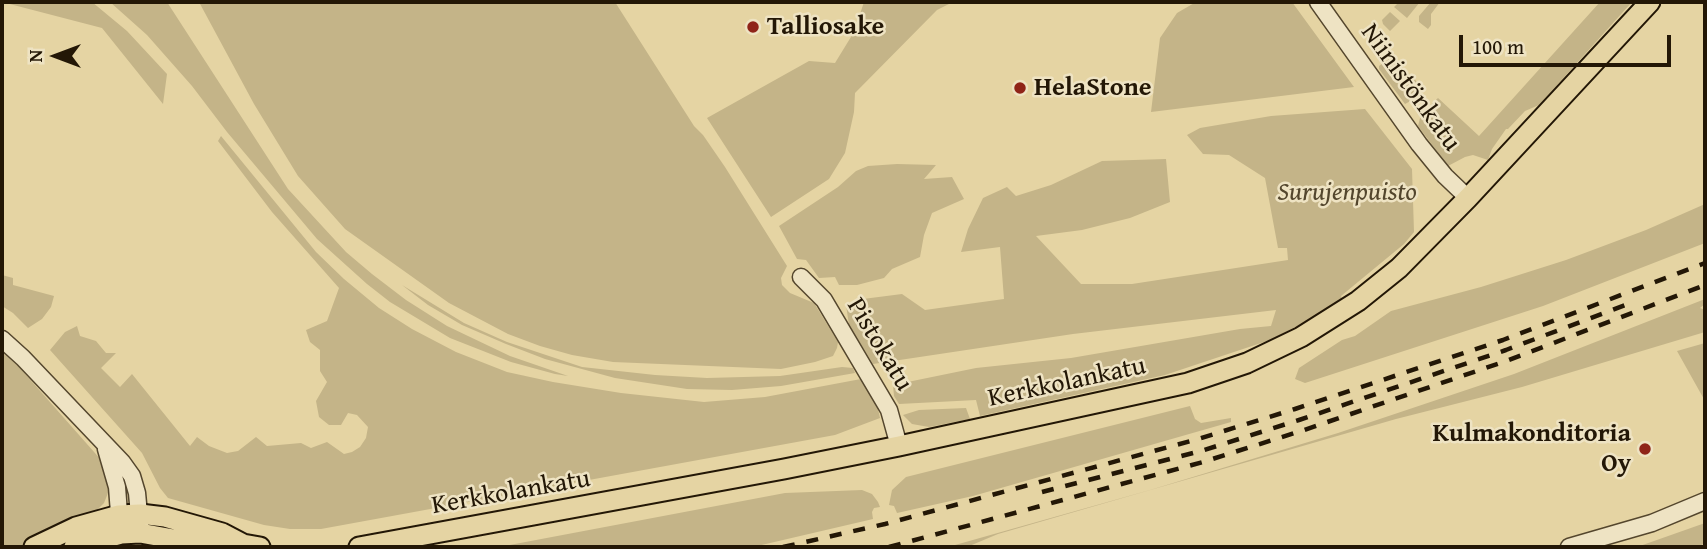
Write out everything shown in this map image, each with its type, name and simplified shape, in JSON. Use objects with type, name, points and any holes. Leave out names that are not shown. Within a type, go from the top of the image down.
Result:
[{"type":"main road","name":"Kerkkolankatu","points":[[359,547],[784,470],[1188,383],[1247,363],[1301,337],[1358,301],[1399,268],[1468,198],[1650,2]]},
{"type":"main road","points":[[74,547],[127,528],[140,513],[222,533],[252,546]]},
{"type":"main road","points":[[34,547],[76,527],[127,528],[218,547],[252,546]]},
{"type":"street","name":"Niinistönkatu","points":[[1318,2],[1419,144],[1445,176],[1468,198]]},
{"type":"street","name":"Pistokatu","points":[[802,277],[824,300],[883,398],[892,416],[899,446]]},
{"type":"street","points":[[2,339],[23,358],[132,476],[140,513]]},
{"type":"street","points":[[103,444],[113,468],[127,528]]},
{"type":"street","points":[[1569,547],[1652,523],[1705,501]]},
{"type":"green space","points":[[2,2],[92,2],[127,31],[167,74],[163,104],[102,28]]},
{"type":"green space","points":[[110,2],[167,2],[288,189],[346,252],[372,274],[447,326],[510,356],[568,376],[511,362],[450,338],[390,302],[367,284],[317,239],[192,86],[147,35]]},
{"type":"green space","points":[[199,2],[615,2],[787,266],[781,278],[782,285],[790,293],[814,303],[838,342],[833,356],[781,369],[613,362],[540,346],[508,334],[449,303],[345,229],[298,176],[254,104]]},
{"type":"green space","points":[[864,2],[953,2],[937,10],[855,93],[854,112],[845,153],[829,179],[771,217],[707,118],[809,61],[835,63],[854,32]]},
{"type":"green space","points":[[1196,2],[1292,2],[1354,87],[1151,112],[1160,38],[1177,13]]},
{"type":"green space","points":[[1399,2],[1420,2],[1407,18],[1394,7]]},
{"type":"green space","points":[[1431,2],[1440,2],[1431,14],[1431,25],[1428,29],[1419,22],[1419,16]]},
{"type":"green space","points":[[1600,2],[1632,2],[1539,105],[1525,111],[1506,129],[1488,160],[1473,155],[1448,166],[1418,126],[1421,114],[1438,98],[1479,136]]},
{"type":"green space","points":[[1390,12],[1400,21],[1390,31],[1382,20]]},
{"type":"green space","points":[[1390,58],[1395,59],[1420,85],[1416,98],[1405,104],[1379,69],[1379,66]]},
{"type":"green space","name":"Surujenpuisto","points":[[1365,109],[1412,169],[1414,232],[1404,244],[1341,296],[1342,299],[1270,340],[1165,375],[980,416],[976,400],[899,404],[894,396],[893,385],[976,368],[1071,358],[1271,326],[1276,310],[1073,334],[873,364],[849,325],[846,305],[863,299],[902,294],[925,310],[1004,299],[1000,247],[961,252],[968,229],[983,198],[1007,187],[1016,196],[1051,185],[1102,161],[1166,159],[1170,202],[1130,218],[1082,230],[1036,236],[1081,284],[1132,284],[1288,260],[1287,248],[1278,248],[1265,178],[1229,155],[1203,154],[1187,135],[1200,128],[1271,116]]},
{"type":"green space","points":[[221,136],[316,252],[344,279],[379,308],[456,352],[507,372],[553,382],[704,402],[765,397],[861,379],[877,405],[880,418],[835,435],[321,529],[290,529],[264,525],[168,498],[142,453],[50,350],[65,332],[77,326],[80,336],[96,341],[106,353],[116,353],[101,368],[120,387],[132,374],[190,446],[197,437],[209,446],[227,453],[238,451],[256,437],[267,446],[301,443],[311,448],[327,442],[344,454],[360,447],[366,438],[368,427],[357,415],[348,413],[341,425],[329,425],[319,417],[316,401],[327,382],[320,371],[320,350],[310,342],[306,330],[327,321],[339,288],[272,212],[218,141]]},
{"type":"green space","points":[[936,165],[924,179],[952,177],[964,199],[932,213],[920,257],[892,269],[884,278],[857,285],[839,285],[835,277],[819,278],[806,260],[797,259],[779,226],[838,187],[856,171],[868,166]]},
{"type":"green space","points":[[1705,204],[1705,243],[1543,306],[1305,383],[1295,379],[1299,368],[1342,340],[1355,336],[1391,311],[1481,287],[1566,260]]},
{"type":"green space","points":[[2,275],[13,278],[13,285],[54,296],[51,307],[42,319],[28,328],[2,306]]},
{"type":"green space","points":[[402,285],[464,323],[507,342],[582,367],[707,378],[780,376],[842,367],[853,368],[855,373],[781,386],[732,390],[687,389],[615,378],[545,359],[462,325],[428,305]]},
{"type":"green space","points":[[1705,299],[1705,304],[1700,308],[1705,310],[1705,332],[1522,387],[1396,419],[998,534],[967,547],[948,547],[1338,433],[1514,374]]},
{"type":"green space","points":[[1705,343],[1705,401],[1677,351]]},
{"type":"green space","points":[[2,352],[19,367],[102,461],[109,482],[104,503],[96,511],[23,547],[2,547]]},
{"type":"green space","points":[[1190,406],[1195,419],[1201,423],[1231,418],[1231,422],[973,496],[897,513],[894,506],[889,505],[892,490],[906,477]]},
{"type":"green space","points":[[966,408],[970,419],[929,427],[912,424],[903,415],[919,410]]},
{"type":"green space","points":[[862,490],[872,494],[880,507],[874,508],[873,519],[753,547],[499,547],[785,493]]},
{"type":"green space","points":[[1705,523],[1705,543],[1698,547],[1637,547]]},
{"type":"railway","points":[[783,547],[885,524],[1198,439],[1503,340],[1705,263]]},
{"type":"railway","points":[[889,547],[1203,462],[1304,430],[1509,360],[1705,285]]},
{"type":"railway","points":[[1042,492],[1201,451],[1299,420],[1506,350],[1628,304]]},
{"type":"place","name":"Talliosake","points":[[753,27]]},
{"type":"place","name":"HelaStone","points":[[1020,88]]},
{"type":"place","name":"Kulmakonditoria Oy","points":[[1645,449]]}]
